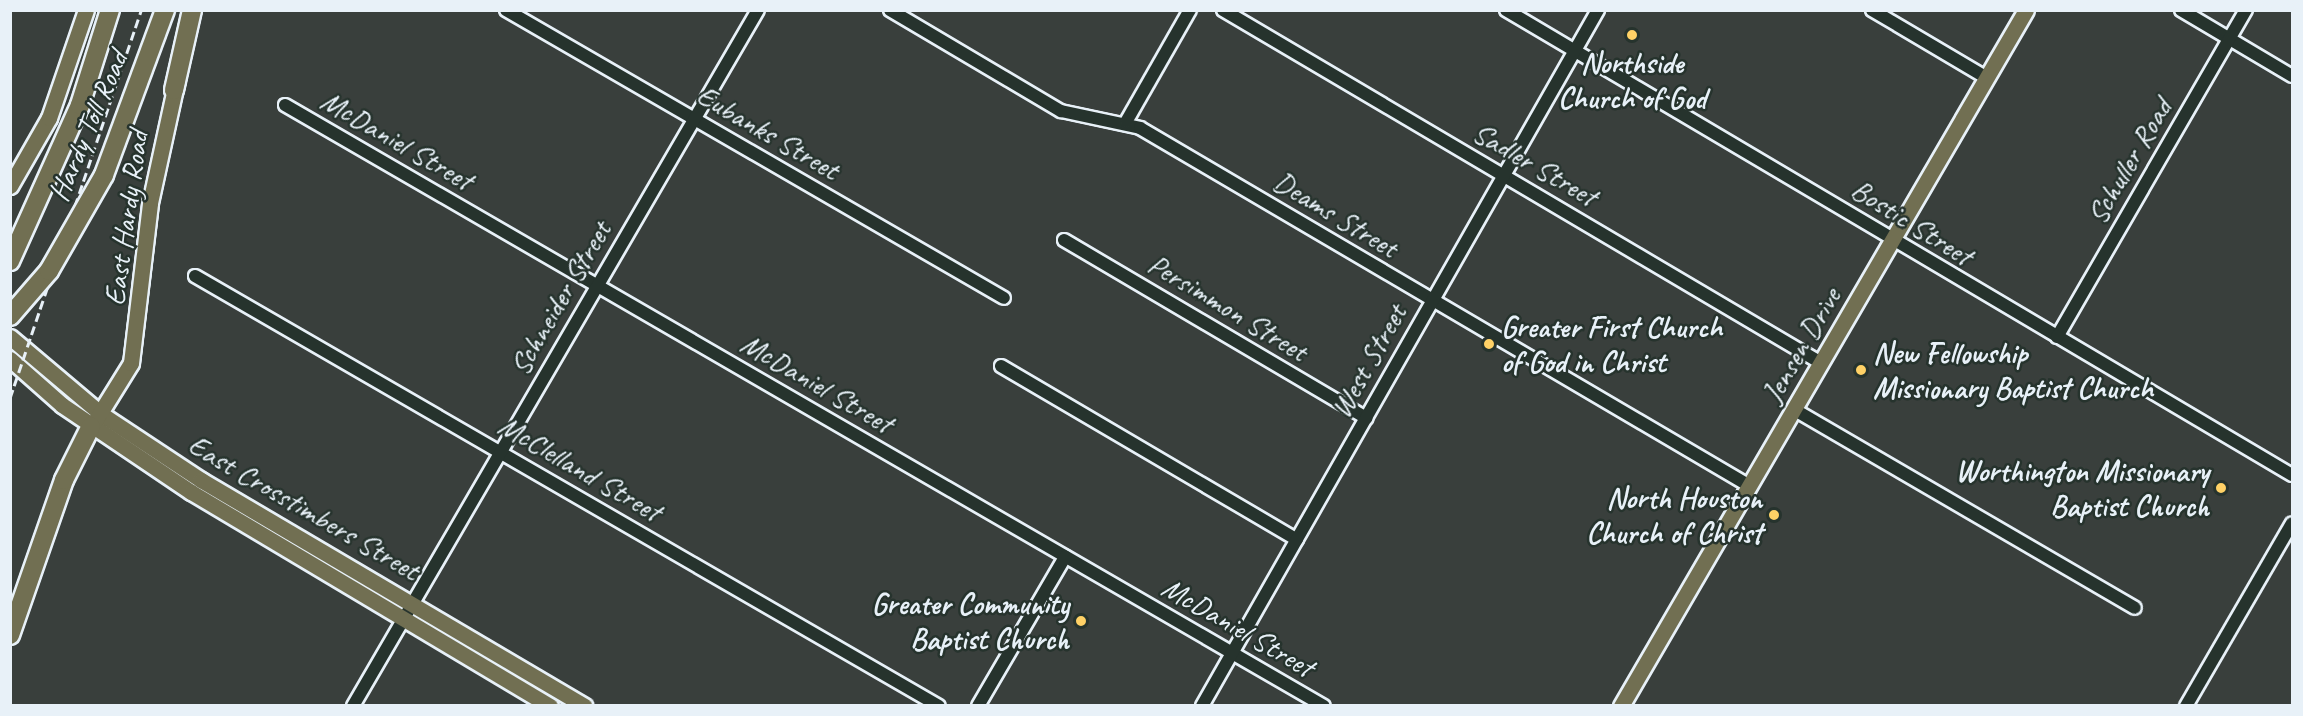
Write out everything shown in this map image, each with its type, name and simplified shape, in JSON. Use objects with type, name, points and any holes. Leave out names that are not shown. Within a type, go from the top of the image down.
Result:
[{"type":"highway","name":"Hardy Toll Road","points":[[13,256],[80,105],[110,10]]},
{"type":"highway","name":"Hardy Toll Road","points":[[10,316],[49,271],[104,175],[165,10]]},
{"type":"highway","points":[[174,90],[192,10]]},
{"type":"highway","points":[[10,635],[64,480],[96,420]]},
{"type":"main road","points":[[10,186],[49,118],[86,10]]},
{"type":"main road","name":"East Hardy Road","points":[[96,420],[131,363],[150,202],[174,90],[199,10]]},
{"type":"main road","name":"Jensen Drive","points":[[1621,705],[2026,10]]},
{"type":"main road","name":"East Crosstimbers Street","points":[[10,337],[96,420]]},
{"type":"main road","name":"East Crosstimbers Street","points":[[10,359],[96,420],[196,486],[410,609],[510,661],[584,705]]},
{"type":"main road","name":"East Crosstimbers Street","points":[[410,609],[501,675],[550,705]]},
{"type":"main road","points":[[501,675],[510,661]]},
{"type":"street","name":"Eubanks Street","points":[[506,10],[1004,298]]},
{"type":"street","name":"Schneider Street","points":[[353,705],[758,10]]},
{"type":"street","name":"Deams Street","points":[[890,10],[1061,111],[1126,122],[1748,485]]},
{"type":"street","points":[[1126,122],[1190,10]]},
{"type":"street","name":"Sadler Street","points":[[1223,10],[1821,363]]},
{"type":"street","name":"Bostic Street","points":[[1506,10],[2292,475]]},
{"type":"street","name":"West Street","points":[[1203,705],[1431,300],[1598,10]]},
{"type":"street","points":[[1872,10],[1987,78]]},
{"type":"street","points":[[2181,10],[2292,76]]},
{"type":"street","name":"Schuller Road","points":[[2057,337],[2246,10]]},
{"type":"street","name":"McDaniel Street","points":[[285,105],[1324,705]]},
{"type":"street","name":"Persimmon Street","points":[[1064,240],[1366,418]]},
{"type":"street","name":"McClelland Street","points":[[195,276],[939,705]]},
{"type":"street","points":[[1001,366],[1297,540]]},
{"type":"street","points":[[1794,410],[2135,608]]},
{"type":"street","points":[[2186,705],[2292,523]]},
{"type":"street","points":[[978,705],[1065,557]]},
{"type":"railway","points":[[10,398],[141,10]]},
{"type":"place","name":"Northside Church of God","points":[[1632,35]]},
{"type":"place","name":"Greater First Church of God in Christ","points":[[1489,344]]},
{"type":"place","name":"New Fellowship Missionary Baptist Church","points":[[1861,370]]},
{"type":"place","name":"Worthington Missionary Baptist Church","points":[[2221,488]]},
{"type":"place","name":"North Houston Church of Christ","points":[[1774,515]]},
{"type":"place","name":"Greater Community Baptist Church","points":[[1081,621]]}]
